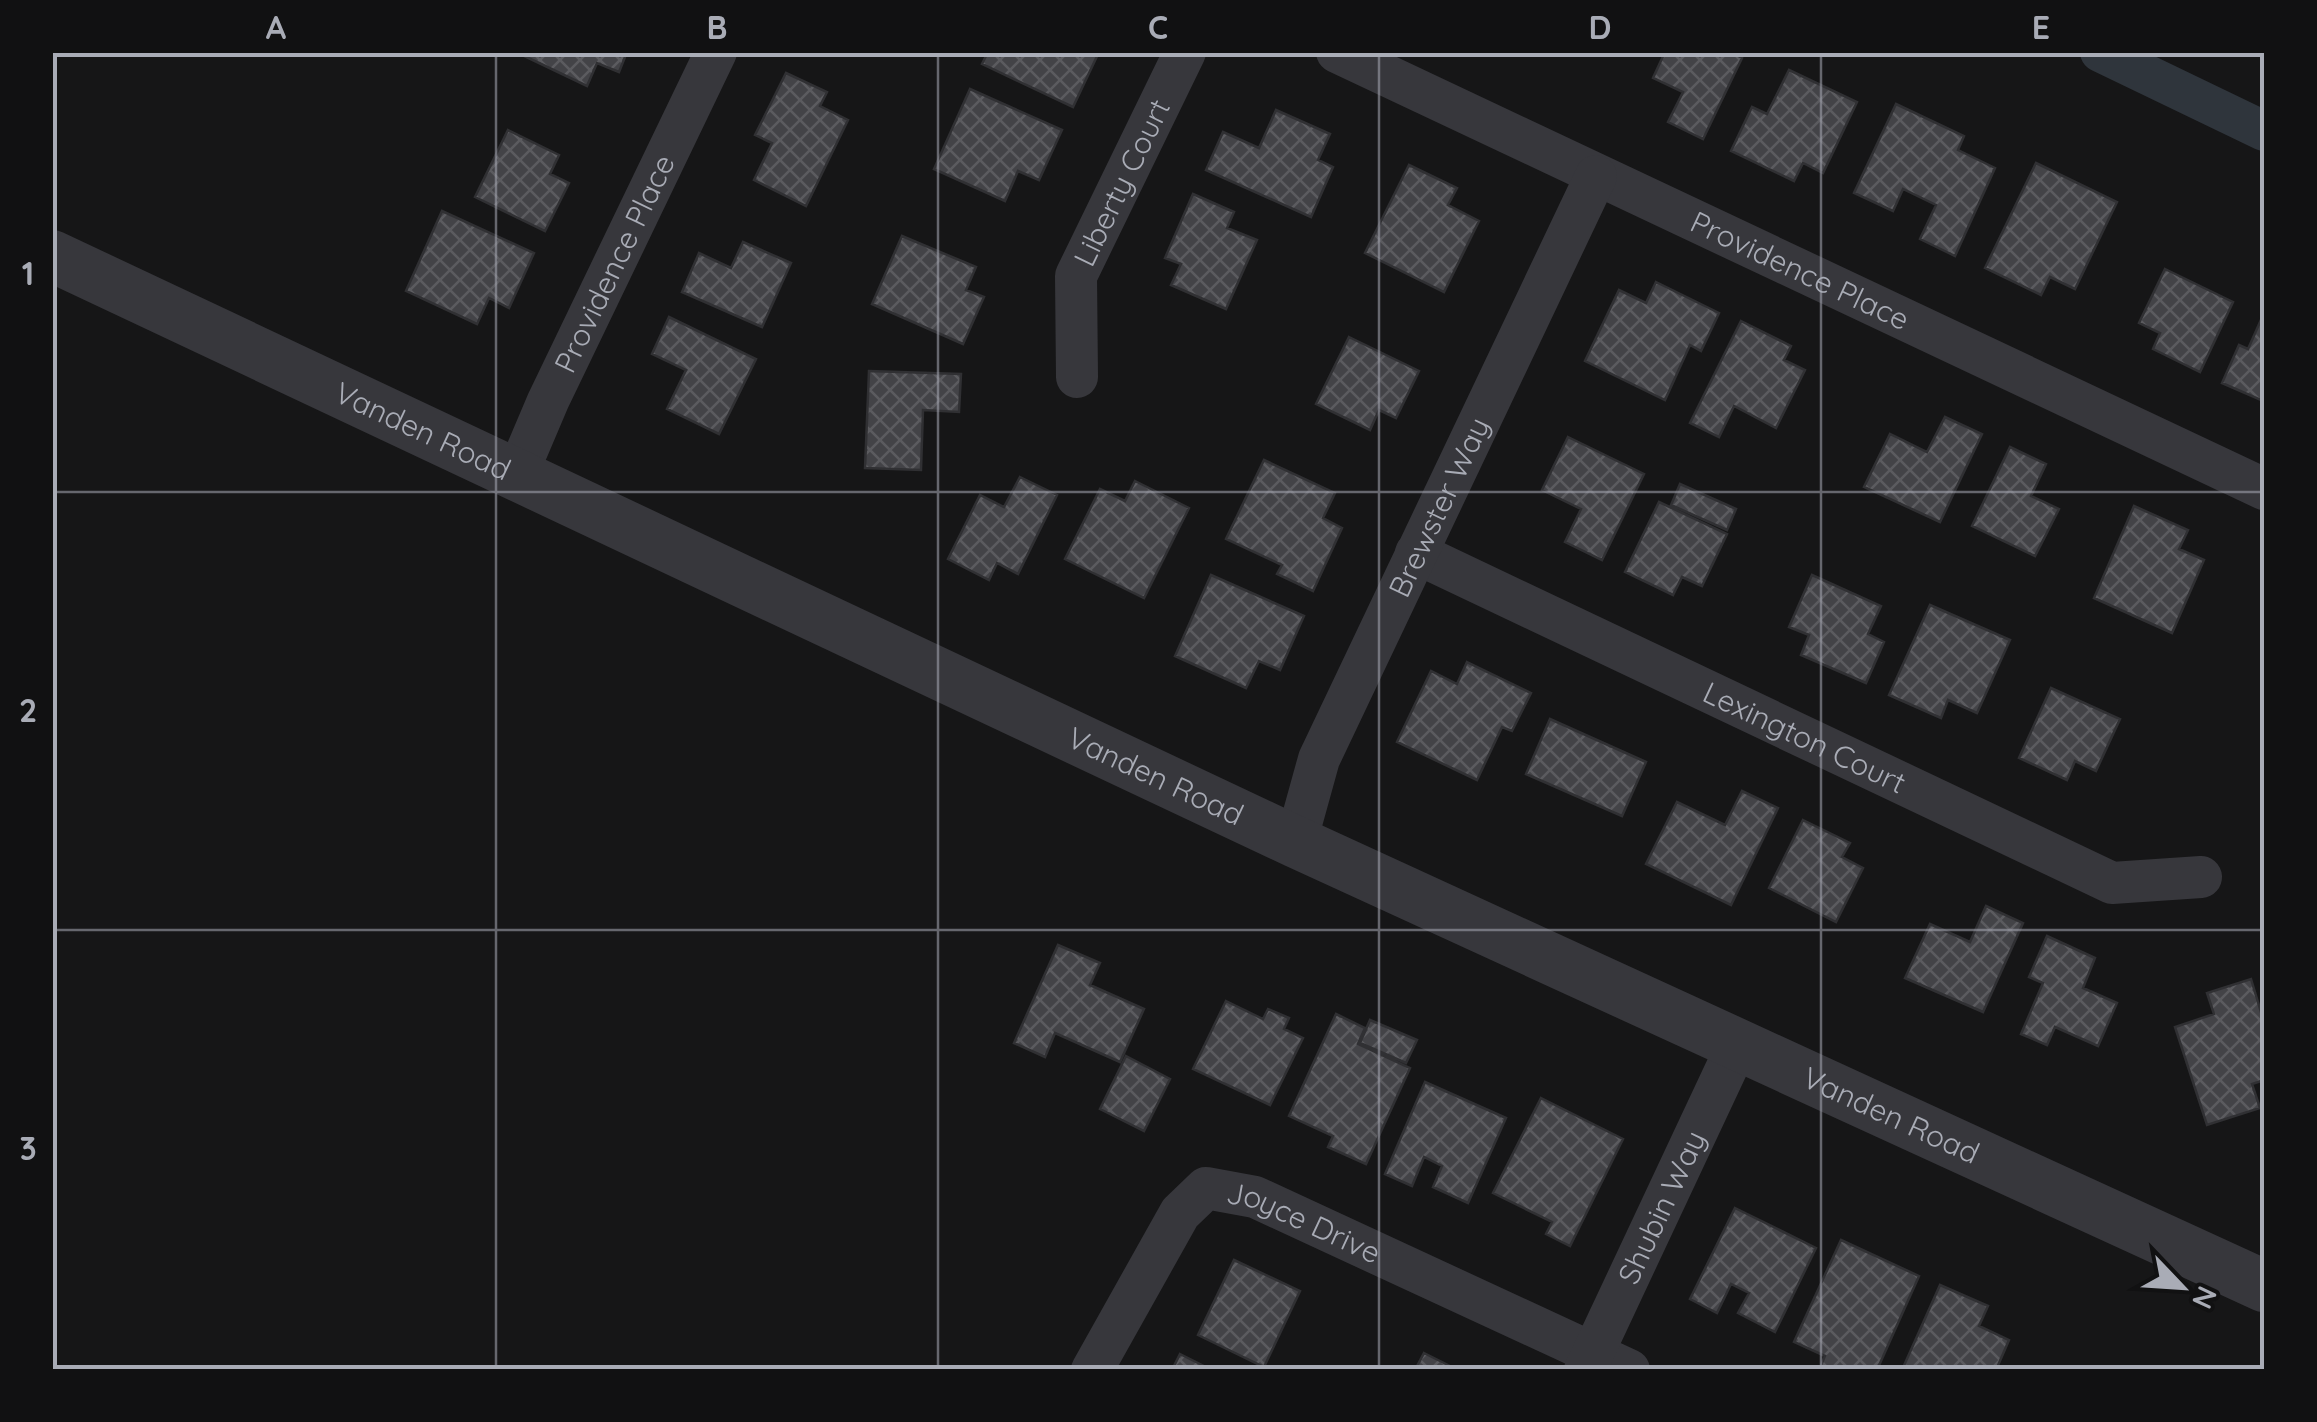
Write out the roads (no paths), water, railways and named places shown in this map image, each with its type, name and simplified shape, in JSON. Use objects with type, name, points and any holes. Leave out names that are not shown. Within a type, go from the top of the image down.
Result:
[{"type":"street","name":"Providence Place","points":[[517,474],[548,401],[716,52]]},
{"type":"street","name":"Liberty Court","points":[[1078,377],[1076,276],[1186,52]]},
{"type":"street","name":"Providence Place","points":[[1336,52],[2264,489]]},
{"type":"street","name":"Brewster Way","points":[[1296,842],[1319,759],[1596,176]]},
{"type":"street","name":"Vanden Road","points":[[52,256],[1296,842],[2264,1286]]},
{"type":"street","name":"Lexington Court","points":[[1416,553],[2112,884],[2202,877]]},
{"type":"street","name":"Shubin Way","points":[[1602,1364],[1737,1046]]},
{"type":"street","name":"Joyce Drive","points":[[1092,1370],[1180,1213],[1206,1188],[1254,1196],[1602,1364]]},
{"type":"waterway","points":[[2100,52],[2264,131]]}]
